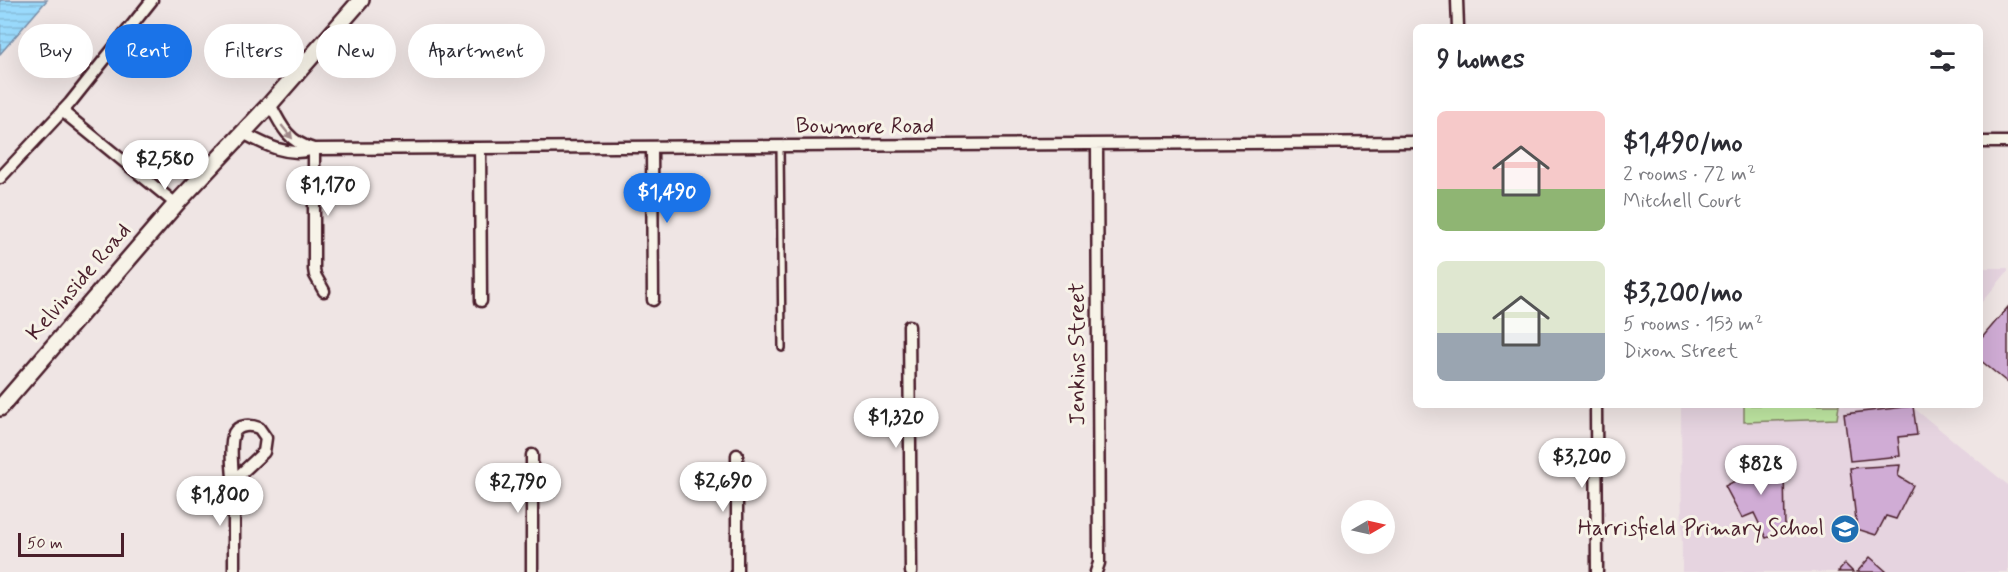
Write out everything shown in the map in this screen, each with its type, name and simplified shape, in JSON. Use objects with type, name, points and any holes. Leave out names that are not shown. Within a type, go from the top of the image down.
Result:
[{"type":"street","points":[[0,178],[62,111],[152,0]]},
{"type":"street","name":"Kelvinside Road","points":[[0,408],[176,204],[270,104],[361,0]]},
{"type":"street","points":[[1457,0],[1458,24]]},
{"type":"street","name":"Bowmore Road","points":[[270,104],[287,135],[303,146],[314,149],[1413,142]]},
{"type":"street","points":[[62,111],[176,204]]},
{"type":"street","name":"Bowmore Road","points":[[243,133],[284,152],[304,152],[314,149]]},
{"type":"street","points":[[1983,142],[2008,142]]},
{"type":"street","name":"Jenkins Street","points":[[1097,145],[1099,569]]},
{"type":"street","points":[[652,147],[653,300]]},
{"type":"street","points":[[480,148],[481,301]]},
{"type":"street","points":[[314,149],[314,269],[324,291]]},
{"type":"street","points":[[909,326],[911,572]]},
{"type":"street","points":[[1596,408],[1597,572]]},
{"type":"street","points":[[233,481],[264,452],[266,438],[259,428],[246,426],[236,430],[234,434],[233,481],[234,572]]},
{"type":"street","points":[[737,454],[737,572]]},
{"type":"street","points":[[532,455],[532,572]]},
{"type":"lane","points":[[780,147],[782,348]]},
{"type":"shaded area","points":[[1983,268],[2008,268],[2008,271],[1983,300]]},
{"type":"shaded area","name":"Harrisfield Primary School","points":[[1681,408],[1914,408],[2008,485],[2008,572],[1682,572]]},
{"type":"green space","points":[[1744,408],[1839,408],[1837,419],[1744,422]]},
{"type":"water","points":[[0,0],[47,0],[26,24],[18,24],[18,33],[0,54]]},
{"type":"building","points":[[2008,307],[2008,383],[1983,362],[1983,336]]},
{"type":"building","points":[[1913,408],[1917,435],[1898,437],[1900,456],[1850,461],[1844,414]]},
{"type":"building","points":[[1731,465],[1784,466],[1785,530],[1766,538],[1754,513],[1742,518],[1725,486],[1741,478]]},
{"type":"building","points":[[1900,465],[1898,476],[1913,485],[1896,519],[1886,516],[1876,535],[1857,529],[1850,468]]},
{"type":"building","points":[[1870,557],[1887,572],[1857,572]]},
{"type":"building","points":[[1845,564],[1853,572],[1838,572]]},
{"type":"place","name":"Harrisfield Primary School","points":[[1845,529]]}]
